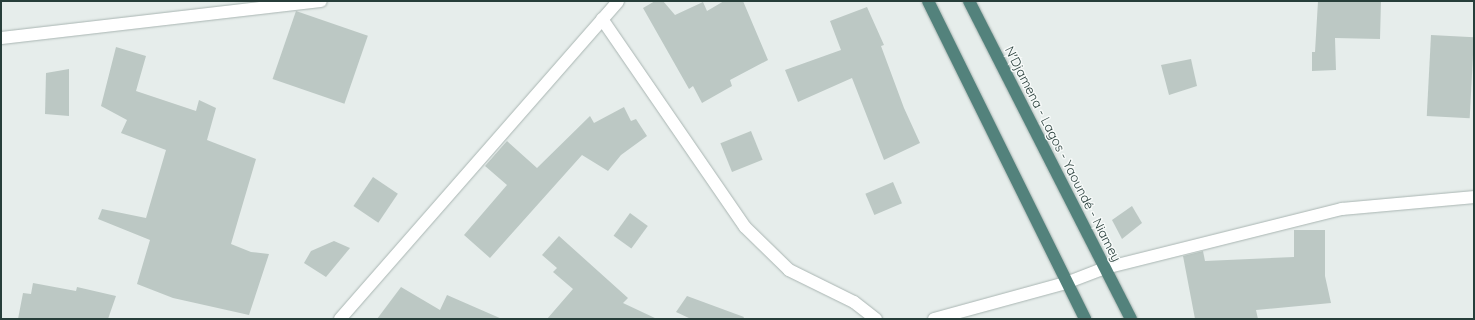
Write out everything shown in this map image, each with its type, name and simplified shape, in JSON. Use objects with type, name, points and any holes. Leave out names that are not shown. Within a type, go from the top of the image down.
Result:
[{"type":"highway","points":[[928,1],[1085,319]]},
{"type":"highway","name":"N'Djamena - Lagos - Yaoundé - Niamey","points":[[969,1],[1131,319]]},
{"type":"street","points":[[1,38],[321,1]]},
{"type":"street","points":[[340,319],[618,1]]},
{"type":"street","points":[[602,20],[745,227],[790,270],[854,302],[876,319]]},
{"type":"street","points":[[934,319],[1066,283],[1105,268],[1342,209],[1474,197]]},
{"type":"building","points":[[655,1],[663,1],[675,15],[703,2],[707,11],[724,1],[743,1],[768,60],[730,80],[732,86],[702,103],[693,86],[689,89],[643,8]]},
{"type":"building","points":[[1318,1],[1381,1],[1380,39],[1335,38],[1336,70],[1312,71],[1312,52],[1315,52]]},
{"type":"building","points":[[867,7],[884,45],[881,46],[904,108],[920,143],[884,160],[852,78],[798,102],[785,70],[841,50],[830,21]]},
{"type":"building","points":[[296,11],[368,36],[344,104],[273,79]]},
{"type":"building","points":[[1431,35],[1474,37],[1470,118],[1427,116]]},
{"type":"building","points":[[116,47],[146,56],[136,91],[196,111],[199,100],[216,108],[207,140],[256,159],[231,244],[251,252],[269,254],[249,315],[173,298],[137,284],[150,240],[98,219],[102,209],[146,218],[166,150],[121,133],[127,120],[101,106]]},
{"type":"building","points":[[1191,59],[1197,86],[1169,95],[1161,65]]},
{"type":"building","points":[[69,69],[69,116],[45,114],[46,73]]},
{"type":"building","points":[[624,107],[631,121],[636,119],[647,136],[621,155],[608,171],[582,155],[490,258],[464,235],[507,185],[485,166],[507,141],[537,168],[590,116],[594,123]]},
{"type":"building","points":[[751,131],[763,160],[732,172],[720,143]]},
{"type":"building","points":[[373,177],[398,194],[378,223],[353,206]]},
{"type":"building","points":[[893,182],[902,203],[874,215],[865,194]]},
{"type":"building","points":[[1132,206],[1142,223],[1122,239],[1112,220]]},
{"type":"building","points":[[630,213],[648,226],[631,249],[614,236]]},
{"type":"building","points":[[1294,230],[1325,230],[1325,276],[1331,303],[1256,310],[1258,319],[1195,319],[1183,256],[1203,251],[1205,261],[1294,257]]},
{"type":"building","points":[[559,236],[628,298],[623,303],[657,319],[547,319],[573,289],[553,272],[557,268],[542,255]]},
{"type":"building","points":[[334,241],[350,248],[326,277],[304,263],[311,251]]},
{"type":"building","points":[[33,283],[76,291],[77,287],[116,296],[108,319],[18,319],[23,293],[31,294]]},
{"type":"building","points":[[401,287],[440,310],[447,295],[502,319],[377,319]]},
{"type":"building","points":[[687,296],[744,317],[743,319],[691,319],[676,312]]}]
